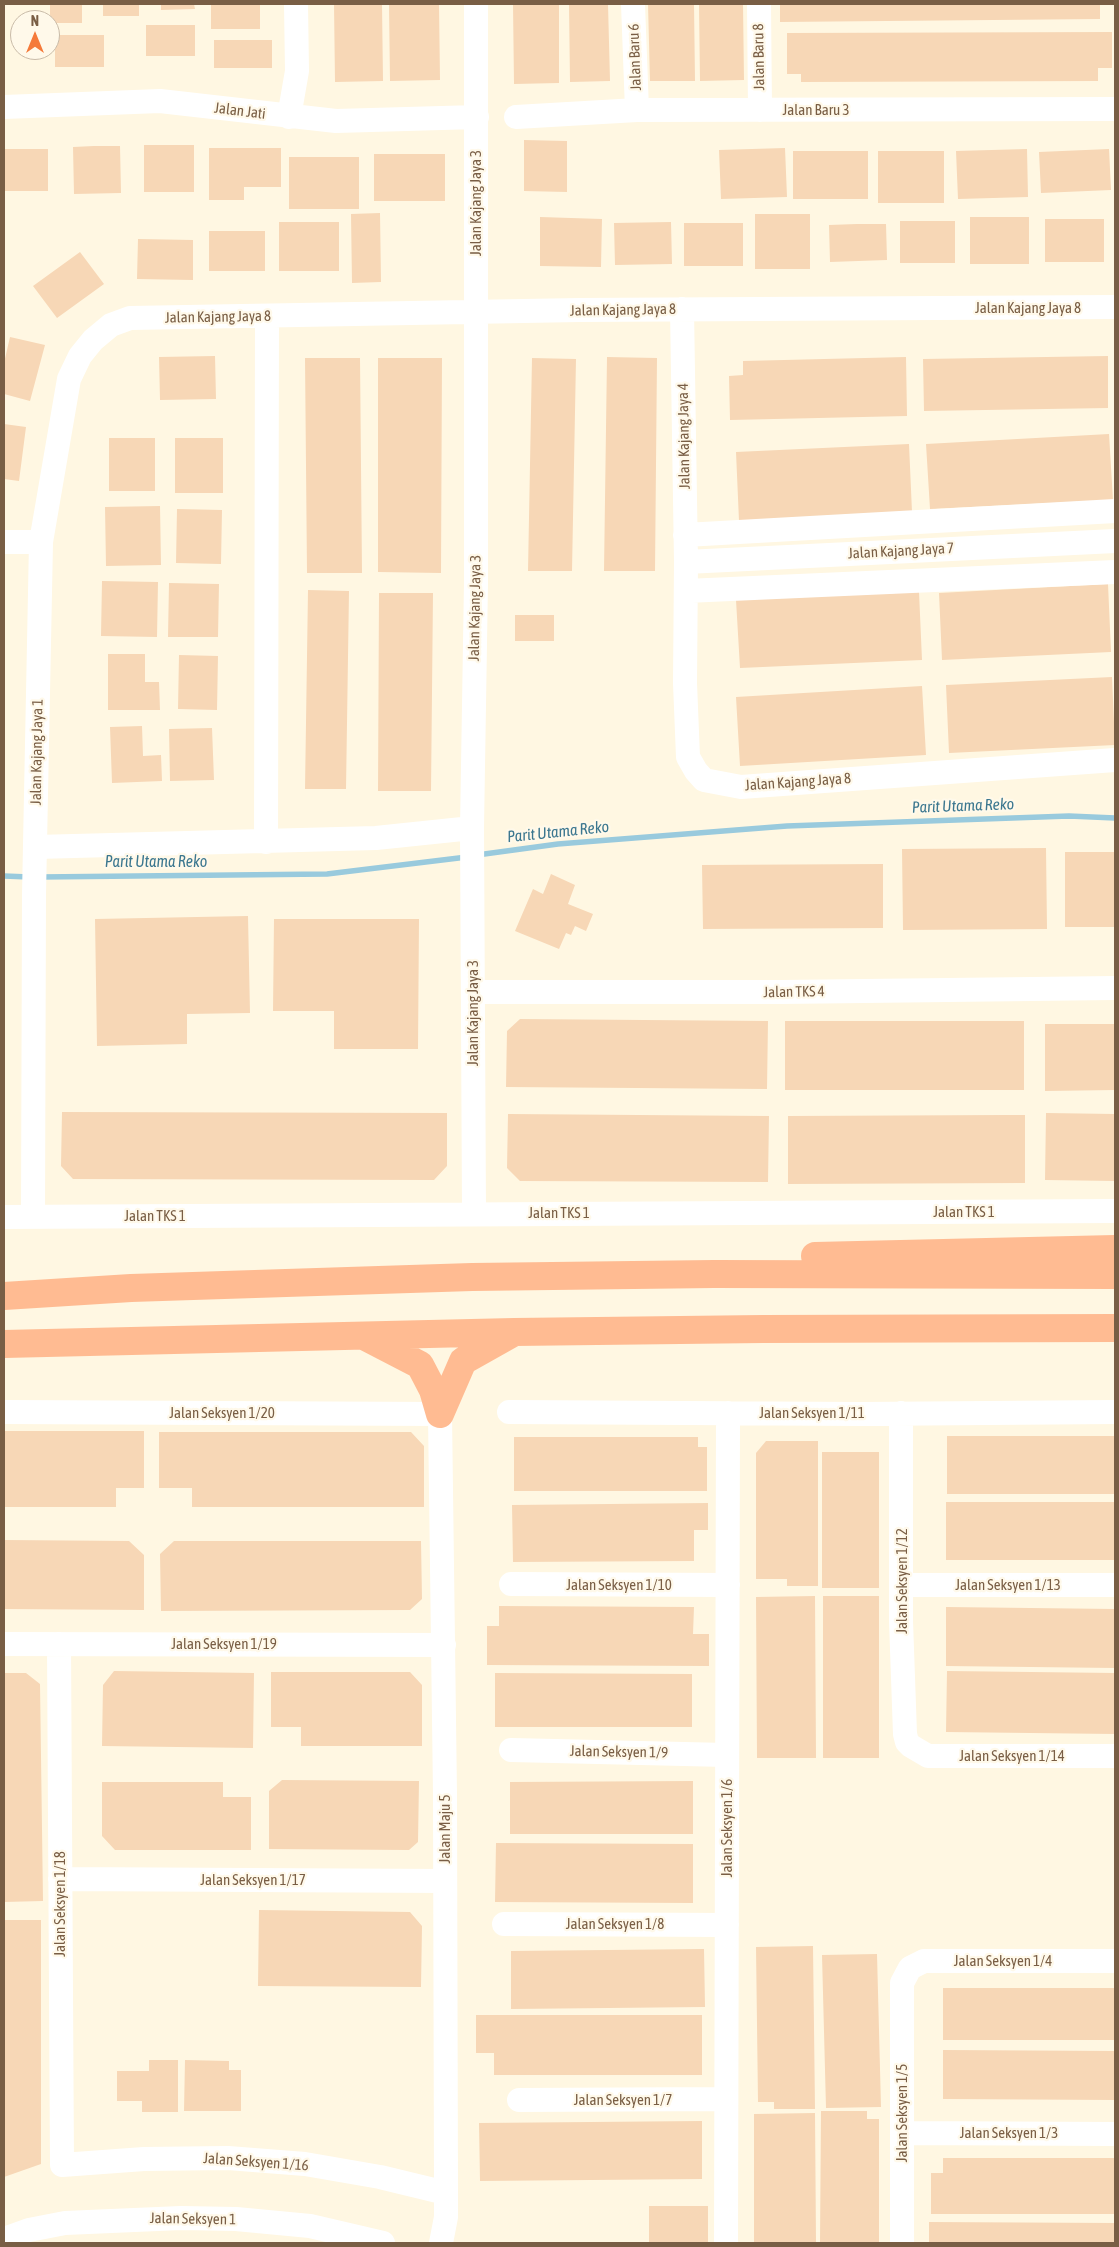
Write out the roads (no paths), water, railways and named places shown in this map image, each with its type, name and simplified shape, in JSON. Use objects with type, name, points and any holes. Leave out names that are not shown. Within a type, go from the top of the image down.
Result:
[{"type":"highway","points":[[714,1274],[758,1257],[1115,1249]]},
{"type":"highway","points":[[4,1296],[131,1288],[472,1277],[714,1274],[1115,1275]]},
{"type":"highway","points":[[4,1344],[514,1332],[1115,1328]]},
{"type":"highway","points":[[440,1414],[463,1361],[514,1332]]},
{"type":"highway","points":[[361,1335],[420,1365],[432,1390],[440,1414]]},
{"type":"street","points":[[289,117],[297,71],[296,4]]},
{"type":"street","name":"Jalan Kajang Jaya 3","points":[[474,1213],[472,831],[476,582],[476,4]]},
{"type":"street","name":"Jalan Baru 6","points":[[633,4],[637,110]]},
{"type":"street","name":"Jalan Baru 8","points":[[759,4],[760,110]]},
{"type":"street","name":"Jalan Jati","points":[[4,108],[160,101],[336,121],[477,117]]},
{"type":"street","name":"Jalan Baru 3","points":[[516,117],[637,110],[1115,109]]},
{"type":"street","name":"Jalan Kajang Jaya 8","points":[[130,318],[682,310],[1115,307]]},
{"type":"street","name":"Jalan Kajang Jaya 4","points":[[682,310],[686,562]]},
{"type":"street","points":[[266,842],[267,317]]},
{"type":"street","name":"Jalan Kajang Jaya 1","points":[[33,1216],[34,895],[41,542],[69,379],[80,356],[93,340],[111,325],[130,318]]},
{"type":"street","points":[[685,535],[1115,511]]},
{"type":"street","name":"Jalan Kajang Jaya 7","points":[[686,562],[1115,541]]},
{"type":"street","points":[[4,542],[41,542]]},
{"type":"street","name":"Jalan Kajang Jaya 8","points":[[686,562],[685,683],[688,757],[704,780],[740,787],[1115,760]]},
{"type":"street","points":[[686,591],[1115,572]]},
{"type":"street","points":[[36,852],[376,838],[472,831]]},
{"type":"street","name":"Jalan TKS 4","points":[[473,992],[781,992],[1115,988]]},
{"type":"street","name":"Jalan TKS 1","points":[[4,1216],[1115,1211]]},
{"type":"street","name":"Jalan Seksyen 1/20","points":[[4,1412],[440,1414]]},
{"type":"street","name":"Jalan Seksyen 1/11","points":[[509,1412],[1115,1412]]},
{"type":"street","name":"Jalan Seksyen 1/6","points":[[726,2243],[728,1413]]},
{"type":"street","name":"Jalan Seksyen 1/12","points":[[901,1413],[901,1585],[905,1734],[911,1746]]},
{"type":"street","name":"Jalan Maju 5","points":[[440,1414],[444,1645],[446,2193],[446,2217],[441,2243]]},
{"type":"street","name":"Jalan Seksyen 1/10","points":[[511,1584],[728,1585]]},
{"type":"street","name":"Jalan Seksyen 1/13","points":[[901,1585],[1115,1585]]},
{"type":"street","name":"Jalan Seksyen 1/19","points":[[4,1644],[444,1645]]},
{"type":"street","name":"Jalan Seksyen 1/18","points":[[59,1644],[62,2165]]},
{"type":"street","name":"Jalan Seksyen 1/14","points":[[911,1746],[928,1756],[1115,1756]]},
{"type":"street","name":"Jalan Seksyen 1/9","points":[[511,1750],[727,1755]]},
{"type":"street","name":"Jalan Seksyen 1/17","points":[[60,1879],[445,1881]]},
{"type":"street","name":"Jalan Seksyen 1/8","points":[[504,1924],[727,1925]]},
{"type":"street","name":"Jalan Seksyen 1/4","points":[[902,1982],[910,1968],[924,1961],[1115,1961]]},
{"type":"street","name":"Jalan Seksyen 1/5","points":[[902,1982],[902,2243]]},
{"type":"street","name":"Jalan Seksyen 1/7","points":[[519,2100],[726,2099]]},
{"type":"street","name":"Jalan Seksyen 1/3","points":[[902,2133],[1115,2134]]},
{"type":"street","name":"Jalan Seksyen 1/16","points":[[62,2165],[144,2158],[237,2158],[304,2164],[380,2176],[446,2193]]},
{"type":"street","name":"Jalan Seksyen 1","points":[[4,2239],[29,2230],[65,2223],[181,2218],[236,2219],[293,2224],[337,2231],[383,2243]]},
{"type":"waterway","name":"Parit Utama Reko","points":[[477,855],[558,844],[787,826],[1069,816],[1115,818]]},
{"type":"waterway","name":"Parit Utama Reko","points":[[40,877],[327,874],[467,857]]},
{"type":"waterway","name":"Parit Utama Reko","points":[[4,876],[29,877]]}]
